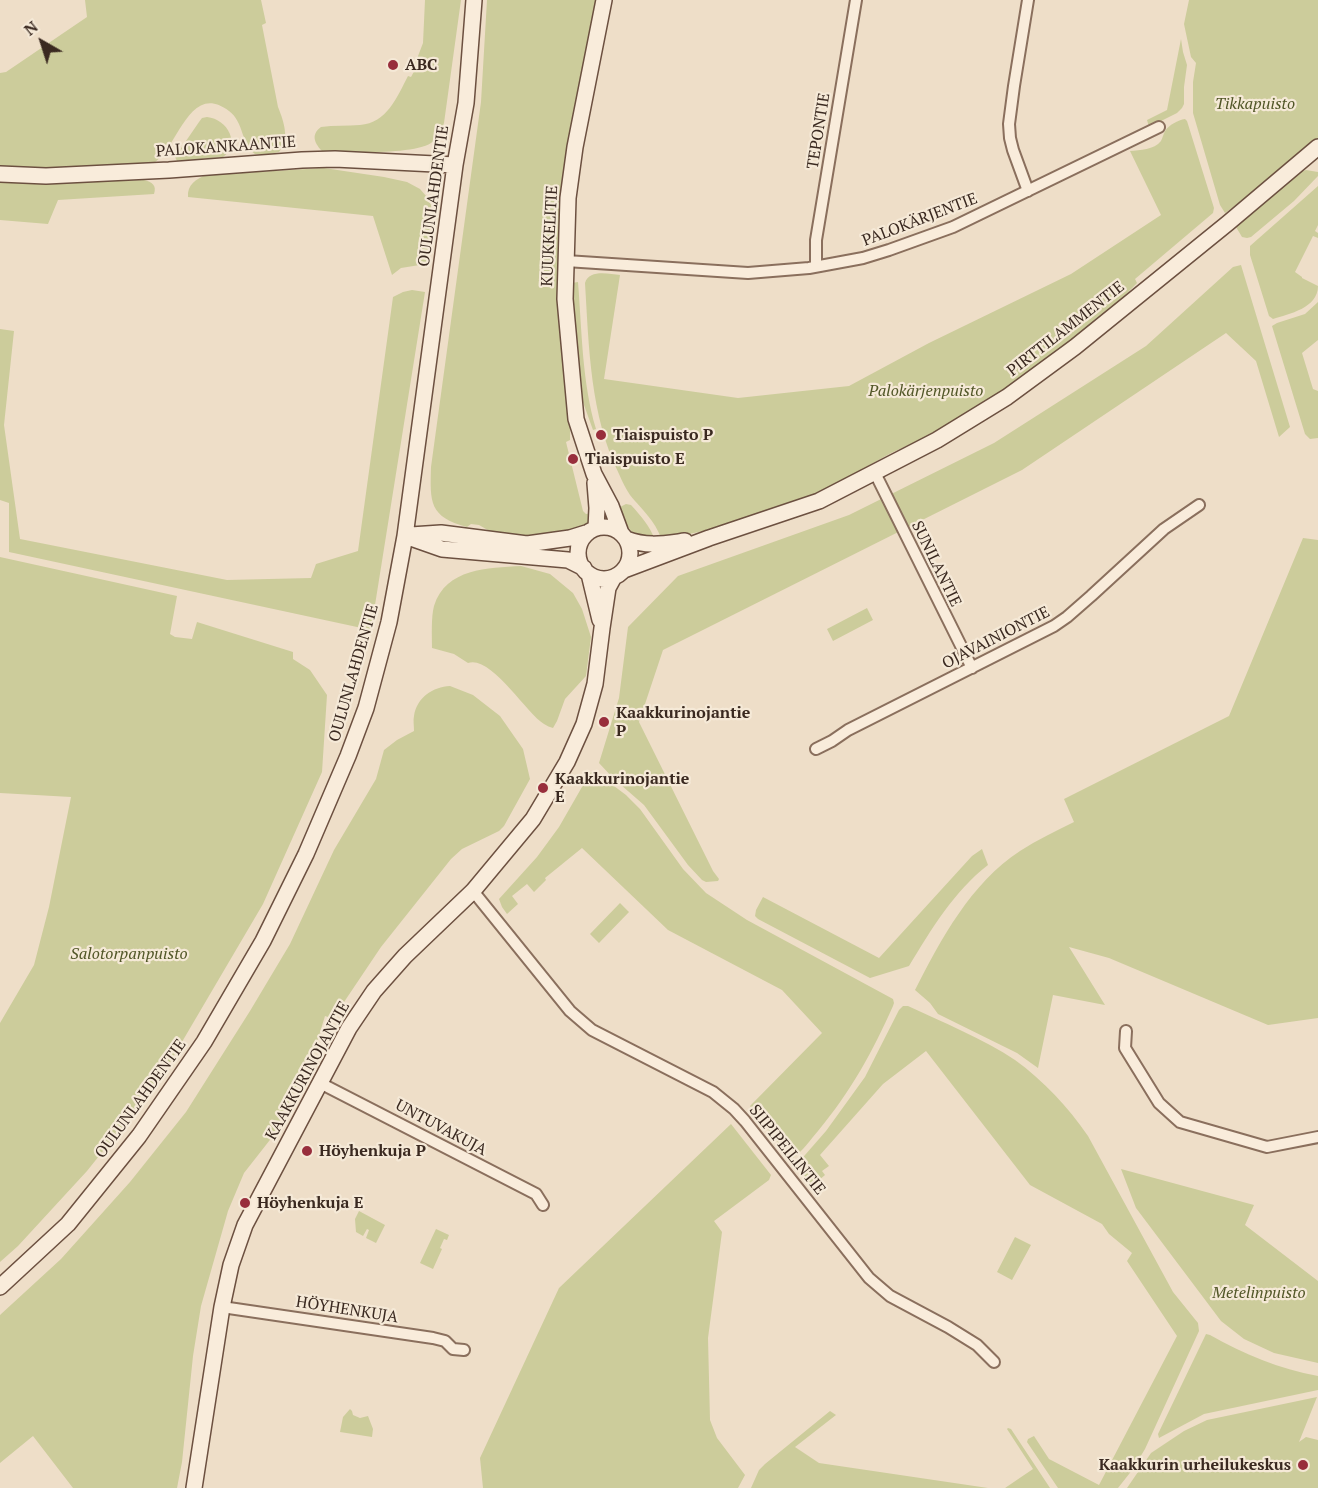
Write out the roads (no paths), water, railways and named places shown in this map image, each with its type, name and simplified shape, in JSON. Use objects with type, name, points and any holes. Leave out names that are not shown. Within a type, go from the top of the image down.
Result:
[{"type":"street","name":"OULUNLAHDENTIE","points":[[0,1287],[68,1224],[139,1136],[204,1042],[263,941],[306,854],[366,708],[389,622],[405,536],[455,165],[466,103],[474,0]]},
{"type":"street","name":"KUUKKELITIE","points":[[604,0],[575,147],[568,198],[565,299],[576,419],[594,474],[624,536]]},
{"type":"street","name":"TEPONTIE","points":[[816,266],[816,240],[856,0]]},
{"type":"street","points":[[1028,0],[1009,124],[1013,150],[1028,191]]},
{"type":"street","name":"PALOKÄRJENTIE","points":[[566,261],[748,273],[816,266],[863,258],[953,227],[1159,127]]},
{"type":"street","name":"PIRTTILAMMENTIE","points":[[619,573],[709,538],[819,501],[937,440],[1007,397],[1084,340],[1318,147]]},
{"type":"street","name":"PALOKANKAANTIE","points":[[0,174],[46,176],[335,159],[455,165]]},
{"type":"street","name":"SUNILANTIE","points":[[874,473],[972,668]]},
{"type":"street","name":"KUUKKELITIE","points":[[591,530],[597,508],[594,474]]},
{"type":"street","name":"OJAVAINIONTIE","points":[[816,749],[848,730],[1054,626],[1131,561],[1164,529],[1199,505]]},
{"type":"street","points":[[606,527],[624,536],[630,556],[628,564],[619,573],[600,579],[568,560],[442,549],[405,536],[441,533],[527,544],[570,538],[606,527]]},
{"type":"street","points":[[586,571],[578,560],[578,551],[579,543],[591,530]]},
{"type":"street","name":"PIRTTILAMMENTIE","points":[[624,536],[639,544],[658,545],[709,538]]},
{"type":"street","name":"KAAKKURINOJANTIE","points":[[586,571],[602,628]]},
{"type":"street","name":"KAAKKURINOJANTIE","points":[[194,1488],[222,1307],[231,1265],[245,1226],[349,1028],[374,991],[405,956],[472,891],[533,819],[570,756],[584,724],[595,684],[608,588],[619,573]]},
{"type":"street","name":"SIIPIPEILINTIE","points":[[472,891],[580,1021],[592,1030],[713,1092],[734,1109],[746,1120],[880,1289],[977,1345],[994,1362]]},
{"type":"street","points":[[1126,1031],[1125,1048],[1159,1103],[1180,1122],[1267,1147],[1317,1139]]},
{"type":"street","name":"UNTUVAKUJA","points":[[320,1083],[536,1194],[543,1205]]},
{"type":"street","name":"HÖYHENKUJA","points":[[222,1307],[433,1338],[445,1341],[453,1349],[464,1350]]},
{"type":"place","name":"ABC","points":[[393,65]]},
{"type":"place","name":"Tiaispuisto P","points":[[601,435]]},
{"type":"place","name":"Tiaispuisto E","points":[[573,459]]},
{"type":"place","name":"Kaakkurinojantie P","points":[[604,722]]},
{"type":"place","name":"Kaakkurinojantie E","points":[[543,788]]},
{"type":"place","name":"Höyhenkuja P","points":[[307,1151]]},
{"type":"place","name":"Höyhenkuja E","points":[[245,1203]]},
{"type":"place","name":"Kaakkurin urheilukeskus","points":[[1303,1465]]},
{"type":"park label","name":"Tikkapuisto","points":[[1255,104]]},
{"type":"park label","name":"Palokärjenpuisto","points":[[926,391]]},
{"type":"park label","name":"Salotorpanpuisto","points":[[129,954]]},
{"type":"park label","name":"Metelinpuisto","points":[[1259,1293]]}]
